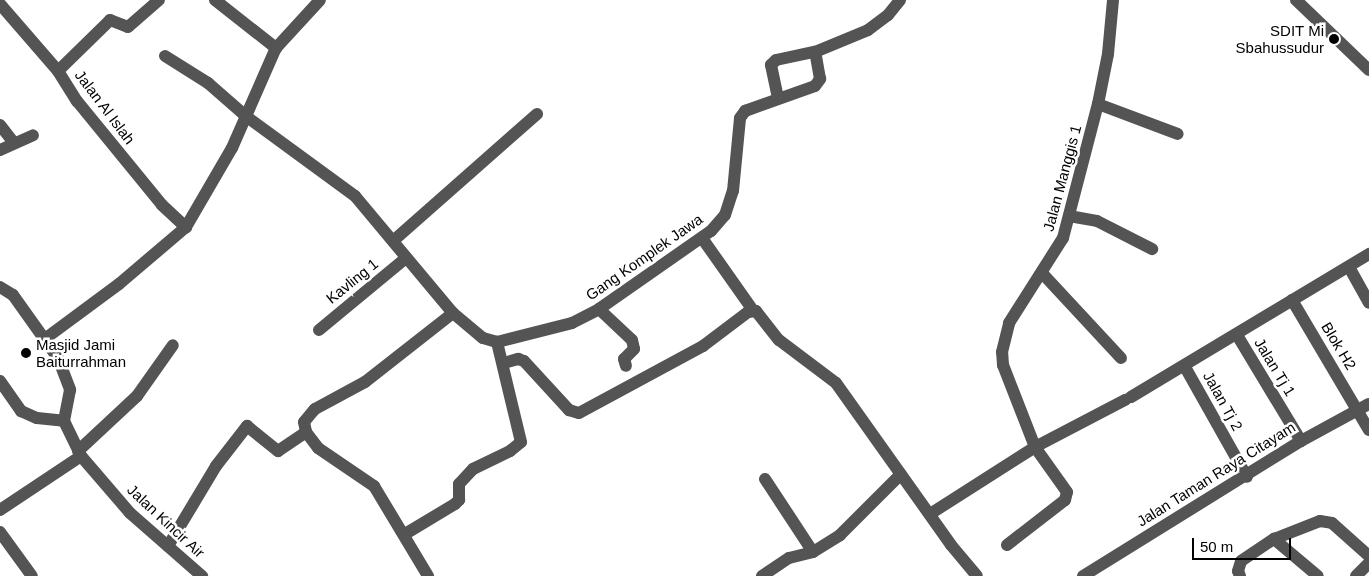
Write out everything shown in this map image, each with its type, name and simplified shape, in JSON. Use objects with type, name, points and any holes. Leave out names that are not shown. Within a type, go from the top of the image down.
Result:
[{"type":"street","points":[[58,71],[110,20],[128,26],[160,0]]},
{"type":"street","points":[[215,0],[276,48]]},
{"type":"street","points":[[46,338],[119,284],[186,227],[247,117],[276,48],[320,0]]},
{"type":"street","points":[[778,98],[770,65],[776,60],[815,52],[868,30],[888,15],[900,0]]},
{"type":"street","name":"Jalan Manggis 1","points":[[1007,545],[1065,500],[1065,487],[1036,447],[1003,366],[1002,352],[1009,323],[1059,249],[1098,104],[1108,54],[1114,0]]},
{"type":"street","points":[[1296,0],[1369,70]]},
{"type":"street","name":"Jalan Al Islah","points":[[0,4],[58,71],[77,101],[135,172],[186,227]]},
{"type":"street","name":"Gang Komplek Jawa","points":[[496,342],[563,327],[598,309],[702,238],[720,223],[733,191],[740,118],[752,106],[815,86],[820,79],[815,52]]},
{"type":"street","points":[[165,56],[208,83],[247,117],[355,196],[453,313],[483,338],[496,342],[504,363],[521,442],[510,451],[473,469],[459,484],[459,500],[455,504],[406,534]]},
{"type":"street","points":[[1098,104],[1178,134]]},
{"type":"street","points":[[393,242],[537,114]]},
{"type":"street","points":[[0,125],[14,143]]},
{"type":"street","points":[[0,150],[33,135]]},
{"type":"street","points":[[1069,216],[1097,221],[1152,248]]},
{"type":"street","points":[[702,238],[752,309],[779,340],[836,383],[977,576]]},
{"type":"street","points":[[930,514],[1036,447],[1185,367],[1369,254]]},
{"type":"street","name":"Kavling 1","points":[[319,330],[406,258]]},
{"type":"street","points":[[1349,267],[1369,303]]},
{"type":"street","points":[[1042,273],[1121,358]]},
{"type":"street","points":[[0,287],[13,295],[46,338],[62,367],[70,390],[64,421],[37,418],[21,411],[1,379]]},
{"type":"street","name":"Blok H2","points":[[1292,300],[1363,406],[1369,430]]},
{"type":"street","points":[[598,309],[632,340],[634,348],[624,359],[626,366]]},
{"type":"street","points":[[504,363],[518,358],[524,361],[569,410],[579,413],[711,341],[752,309]]},
{"type":"street","points":[[428,576],[406,534],[374,486],[318,448],[306,432],[304,422],[315,409],[365,382],[453,313]]},
{"type":"street","name":"Jalan Tj 1","points":[[1237,335],[1301,441]]},
{"type":"street","points":[[0,510],[80,453],[137,396],[173,345]]},
{"type":"street","name":"Jalan Tj 2","points":[[1185,367],[1247,477]]},
{"type":"street","name":"Jalan Taman Raya Citayam","points":[[1083,576],[1247,477],[1301,441],[1363,406]]},
{"type":"street","name":"Jalan Kincir Air","points":[[64,421],[80,453],[130,513],[202,576]]},
{"type":"street","points":[[168,546],[216,466],[247,426],[278,451],[306,432]]},
{"type":"street","points":[[762,576],[789,558],[813,552],[840,535],[901,474]]},
{"type":"street","points":[[765,479],[813,552]]},
{"type":"street","points":[[1240,576],[1238,571],[1242,561],[1274,539],[1326,520],[1369,556]]},
{"type":"street","points":[[0,532],[32,576]]},
{"type":"street","points":[[1274,539],[1318,576]]},
{"type":"street","points":[[1356,576],[1369,563]]},
{"type":"place","name":"SDIT Mi Sbahussudur","points":[[1334,39]]},
{"type":"place","name":"Masjid Jami Baiturrahman","points":[[26,353]]}]
